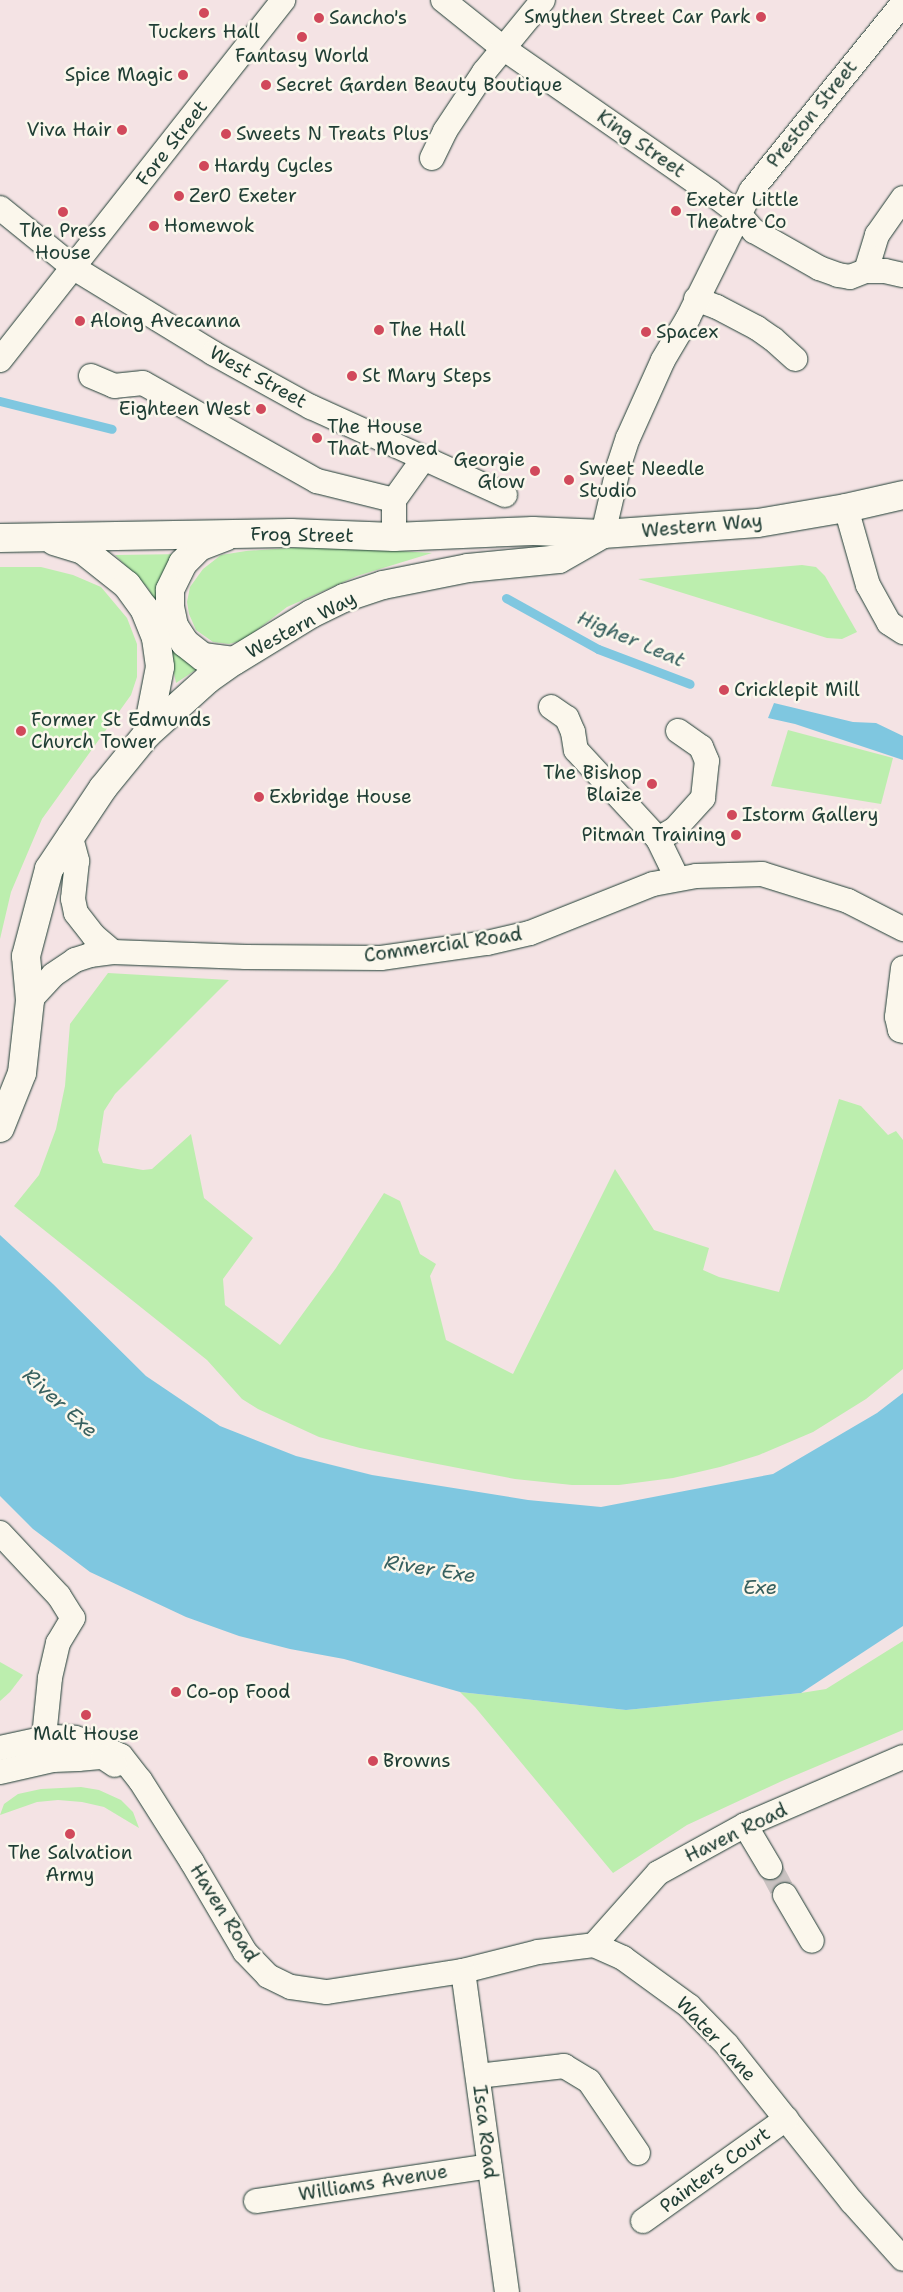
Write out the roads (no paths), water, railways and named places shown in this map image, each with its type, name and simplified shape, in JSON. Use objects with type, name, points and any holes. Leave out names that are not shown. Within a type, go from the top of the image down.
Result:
[{"type":"main road","name":"Western Way","points":[[0,1128],[22,1073],[30,1000],[26,956],[49,869],[70,834],[103,788],[147,734],[208,679],[279,632],[351,596],[383,585],[468,568],[559,559],[603,534],[758,523],[846,508],[903,495]]},
{"type":"main road","name":"Frog Street","points":[[0,538],[235,534],[394,537],[533,531],[603,534]]},
{"type":"main road","points":[[234,661],[204,657],[185,644],[174,626],[170,590],[183,563],[199,547],[235,534]]},
{"type":"main road","points":[[41,536],[83,550],[127,585],[144,608],[156,638],[160,667],[147,734]]},
{"type":"street","name":"Fore Street","points":[[0,360],[68,277],[283,0]]},
{"type":"street","name":"King Street","points":[[443,0],[504,48],[739,214],[754,231],[819,268],[850,277],[866,271],[885,271],[903,275]]},
{"type":"street","points":[[432,158],[445,131],[484,72],[543,0]]},
{"type":"street","name":"Preston Street","points":[[603,534],[619,465],[628,438],[663,360],[751,191],[903,3]]},
{"type":"street","points":[[866,271],[877,235],[903,198]]},
{"type":"street","name":"West Street","points":[[0,208],[68,277],[310,407],[505,495]]},
{"type":"street","points":[[696,299],[717,307],[757,328],[773,339],[795,359]]},
{"type":"street","points":[[92,376],[114,386],[143,383],[317,481],[394,500]]},
{"type":"street","points":[[394,537],[394,500],[424,458]]},
{"type":"street","points":[[846,508],[868,585],[889,623],[903,632]]},
{"type":"street","points":[[552,706],[567,718],[573,732],[576,750],[658,839],[677,878]]},
{"type":"street","points":[[658,839],[674,829],[703,798],[707,761],[701,747],[678,731]]},
{"type":"street","points":[[70,834],[77,861],[73,899],[76,913],[99,942],[112,952]]},
{"type":"street","name":"Commercial Road","points":[[30,1000],[53,975],[75,960],[112,952],[246,957],[381,958],[487,943],[530,933],[653,884],[677,878],[762,874],[848,901],[903,929]]},
{"type":"street","points":[[903,968],[897,1018],[900,1030],[903,1031]]},
{"type":"street","points":[[0,1533],[59,1596],[73,1618],[58,1643],[50,1678],[45,1727]]},
{"type":"street","name":"Haven Road","points":[[0,1732],[45,1727],[123,1738],[140,1780]]},
{"type":"street","name":"Haven Road","points":[[0,1748],[51,1737],[75,1738],[94,1743],[121,1756],[140,1780],[245,1952],[268,1976],[291,1987],[327,1992],[463,1971]]},
{"type":"street","name":"Haven Road","points":[[0,1772],[53,1760],[103,1757],[140,1780]]},
{"type":"street","name":"Haven Road","points":[[594,1945],[658,1873],[745,1825],[902,1761]]},
{"type":"street","points":[[745,1825],[770,1867]]},
{"type":"street","points":[[785,1895],[812,1940]]},
{"type":"street","points":[[463,1971],[538,1952],[594,1945]]},
{"type":"street","name":"Water Lane","points":[[594,1945],[623,1958],[689,2006],[727,2045],[852,2202],[903,2259]]},
{"type":"street","name":"Isca Road","points":[[463,1971],[507,2292]]},
{"type":"street","points":[[478,2076],[564,2066],[589,2081],[638,2153]]},
{"type":"street","name":"Painters Court","points":[[643,2221],[786,2119]]},
{"type":"street","name":"Williams Avenue","points":[[256,2201],[489,2166]]},
{"type":"water","points":[[774,703],[853,722],[876,723],[903,736],[903,760],[795,724],[768,718]]},
{"type":"water","name":"Exe","points":[[0,1235],[53,1284],[146,1376],[220,1426],[296,1456],[372,1475],[528,1500],[601,1507],[773,1474],[877,1413],[903,1393],[903,1626],[801,1693],[626,1710],[460,1692],[344,1659],[290,1649],[239,1636],[186,1617],[90,1572],[33,1529],[0,1496]]},
{"type":"waterway","name":"Higher Leat","points":[[0,401],[112,429]]},
{"type":"waterway","name":"Higher Leat","points":[[506,598],[598,649],[690,684]]},
{"type":"tunnel","points":[[770,1867],[785,1895]]},
{"type":"place","name":"Tuckers Hall","points":[[204,13]]},
{"type":"place","name":"Smythen Street Car Park","points":[[761,17]]},
{"type":"place","name":"Sancho's","points":[[319,18]]},
{"type":"place","name":"Fantasy World","points":[[302,37]]},
{"type":"place","name":"Spice Magic","points":[[183,75]]},
{"type":"place","name":"Secret Garden Beauty Boutique","points":[[266,85]]},
{"type":"place","name":"Viva Hair","points":[[122,130]]},
{"type":"place","name":"Sweets N Treats Plus","points":[[226,134]]},
{"type":"place","name":"Hardy Cycles","points":[[204,166]]},
{"type":"place","name":"Zer0 Exeter","points":[[179,196]]},
{"type":"place","name":"Exeter Little Theatre Co","points":[[676,211]]},
{"type":"place","name":"The Press House","points":[[63,212]]},
{"type":"place","name":"Homewok","points":[[154,226]]},
{"type":"place","name":"Along Avecanna","points":[[80,321]]},
{"type":"place","name":"The Hall","points":[[379,330]]},
{"type":"place","name":"Spacex","points":[[646,332]]},
{"type":"place","name":"St Mary Steps","points":[[352,376]]},
{"type":"place","name":"Eighteen West","points":[[261,409]]},
{"type":"place","name":"The House That Moved","points":[[317,438]]},
{"type":"place","name":"Georgie Glow","points":[[535,471]]},
{"type":"place","name":"Sweet Needle Studio","points":[[569,480]]},
{"type":"place","name":"Cricklepit Mill","points":[[724,690]]},
{"type":"place","name":"Former St Edmunds Church Tower","points":[[21,731]]},
{"type":"place","name":"The Bishop Blaize","points":[[652,784]]},
{"type":"place","name":"Exbridge House","points":[[259,797]]},
{"type":"place","name":"Istorm Gallery","points":[[732,815]]},
{"type":"place","name":"Pitman Training","points":[[736,835]]},
{"type":"place","name":"Co-op Food","points":[[176,1692]]},
{"type":"place","name":"Malt House","points":[[86,1715]]},
{"type":"place","name":"Browns","points":[[373,1761]]},
{"type":"place","name":"The Salvation Army","points":[[70,1834]]},
{"type":"water label","name":"River Exe","points":[[60,1403]]},
{"type":"water label","name":"River Exe","points":[[430,1569]]}]
